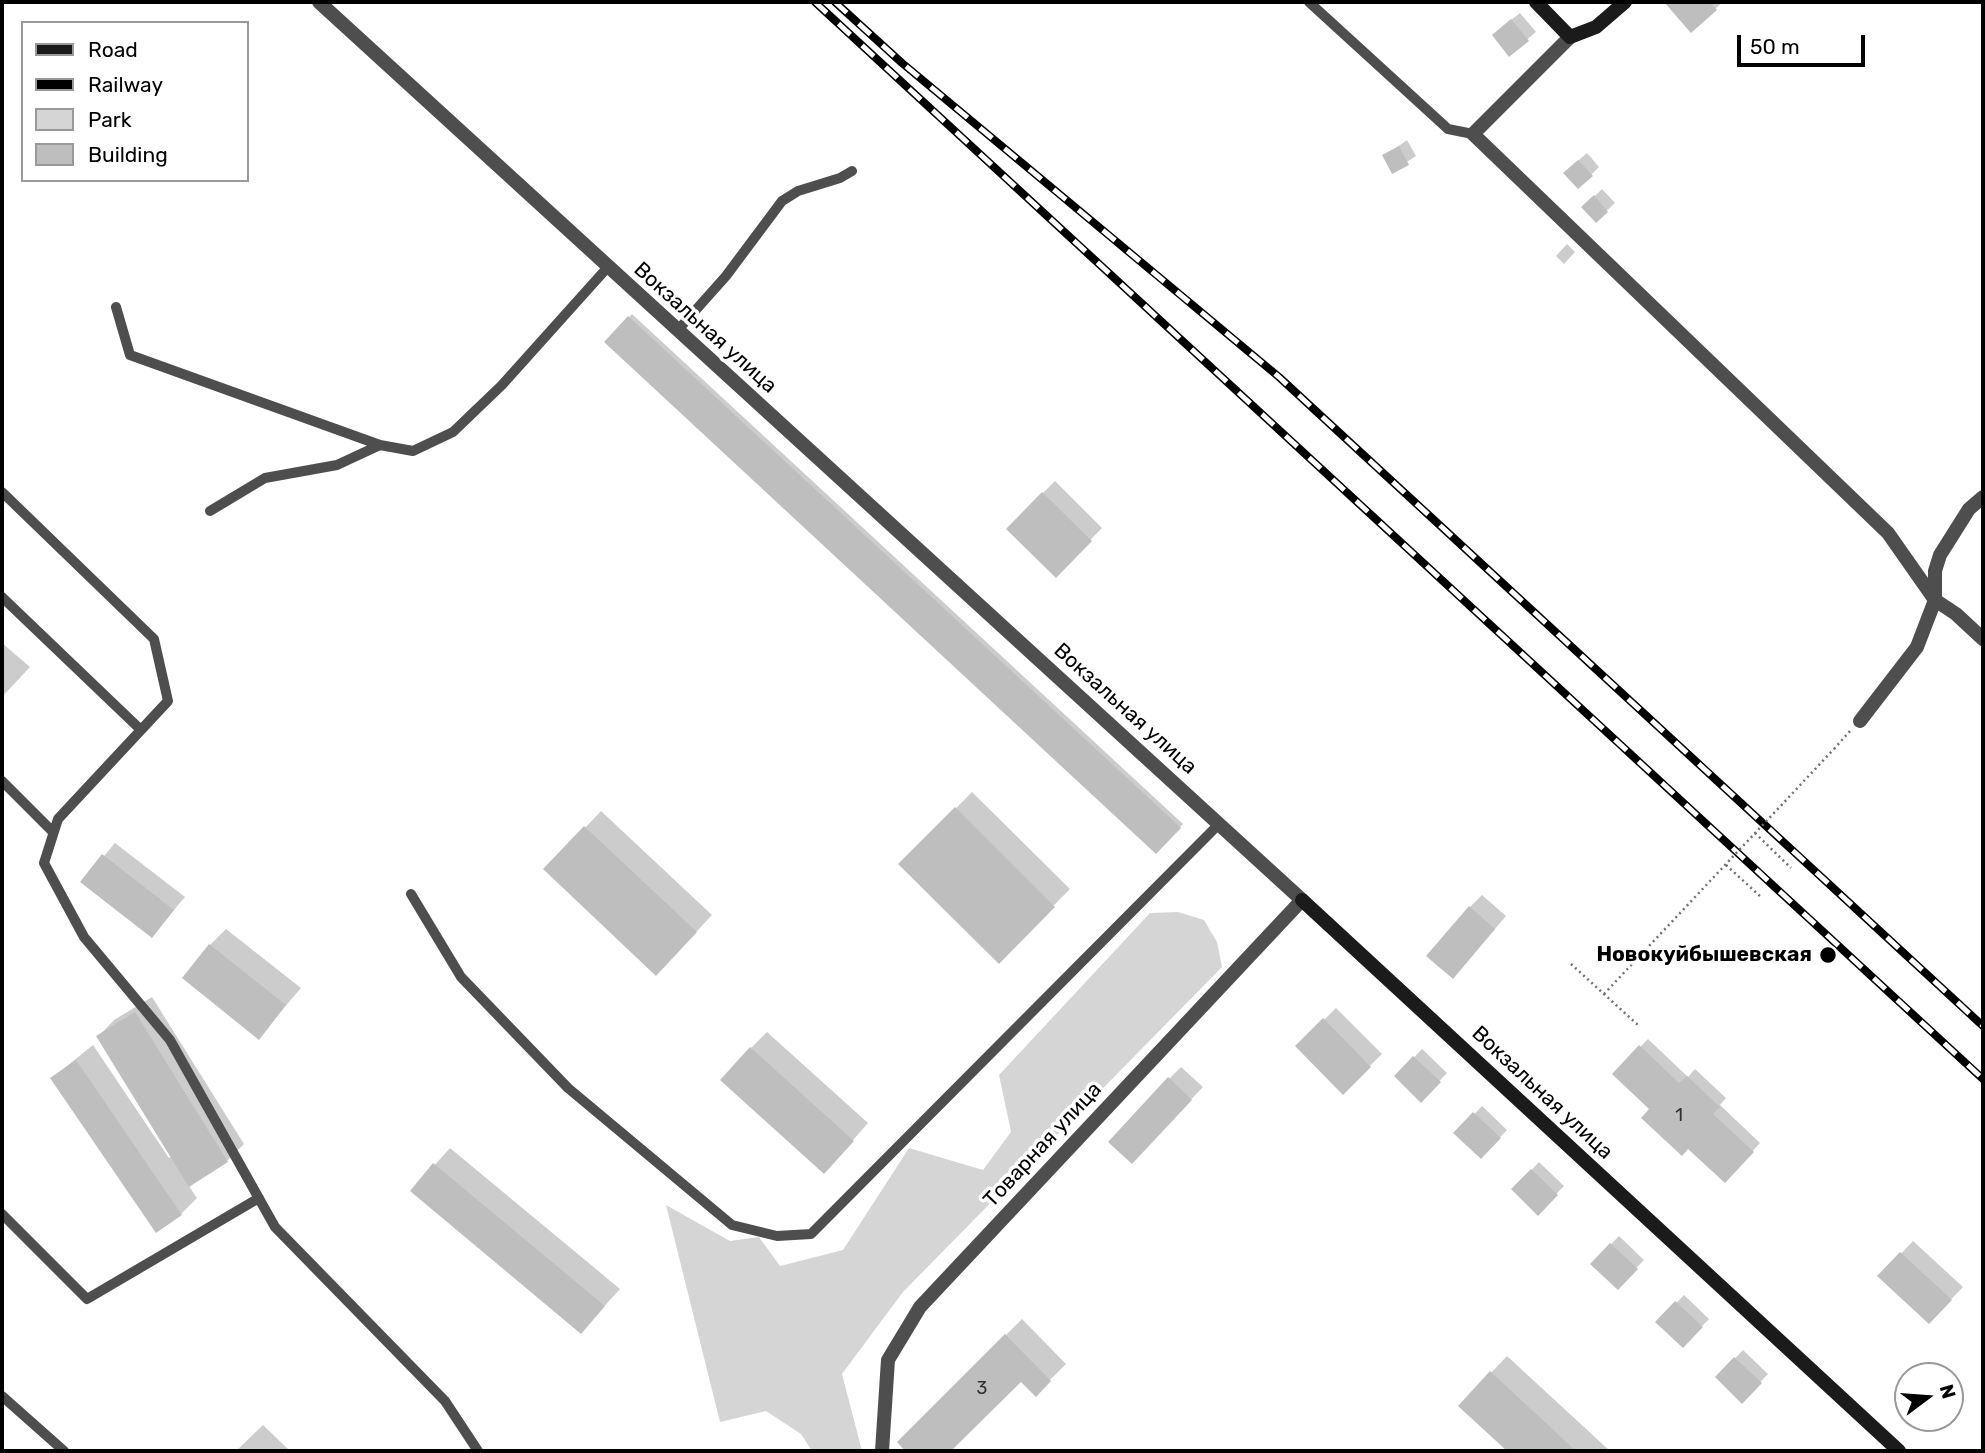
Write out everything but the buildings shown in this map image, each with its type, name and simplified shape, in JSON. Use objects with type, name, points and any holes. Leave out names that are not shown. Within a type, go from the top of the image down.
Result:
[{"type":"street","name":"Вокзальная улица","points":[[319,2],[607,268],[1220,823],[1899,1451]]},
{"type":"street","points":[[1536,2],[1570,37]]},
{"type":"street","points":[[1625,2],[1596,27],[1570,37],[1473,134],[1888,533],[1935,600],[1956,614],[1983,639]]},
{"type":"street","points":[[1860,721],[1917,647],[1935,600],[1935,571],[1940,555],[1969,509],[1983,497]]},
{"type":"street","name":"Товарная улица","points":[[882,1451],[888,1360],[920,1307],[1302,900]]},
{"type":"lane","points":[[1309,2],[1448,129],[1473,134]]},
{"type":"lane","points":[[677,331],[726,276],[782,201],[798,191],[840,178],[852,171]]},
{"type":"lane","points":[[116,307],[130,355],[380,445],[413,450],[453,432],[502,385],[607,268]]},
{"type":"lane","points":[[210,512],[265,478],[337,465],[380,445]]},
{"type":"lane","points":[[2,492],[154,639],[168,701],[58,819],[44,863],[84,937],[170,1040],[275,1227],[445,1401],[478,1451]]},
{"type":"lane","points":[[2,597],[141,730]]},
{"type":"lane","points":[[2,781],[54,832]]},
{"type":"lane","points":[[411,894],[461,977],[568,1088],[732,1225],[777,1236],[811,1234],[1220,823]]},
{"type":"lane","points":[[2,1214],[87,1299],[259,1198]]},
{"type":"lane","points":[[2,1396],[64,1451]]},
{"type":"path","points":[[1604,994],[1860,721]]},
{"type":"path","points":[[1755,833],[1791,868]]},
{"type":"path","points":[[1726,865],[1761,897]]},
{"type":"path","points":[[1571,964],[1638,1025]]},
{"type":"green space","points":[[1178,912],[1204,920],[1217,942],[1222,967],[903,1292],[842,1374],[862,1451],[812,1451],[801,1434],[766,1411],[720,1422],[666,1205],[730,1241],[759,1237],[780,1266],[843,1250],[909,1148],[983,1170],[1011,1132],[999,1075],[1150,913]]},
{"type":"railway","points":[[815,2],[1983,1079]]},
{"type":"railway","points":[[835,2],[902,63],[1279,377],[1983,1026]]},
{"type":"place","name":"Новокуйбышевская","points":[[1828,955]]}]
